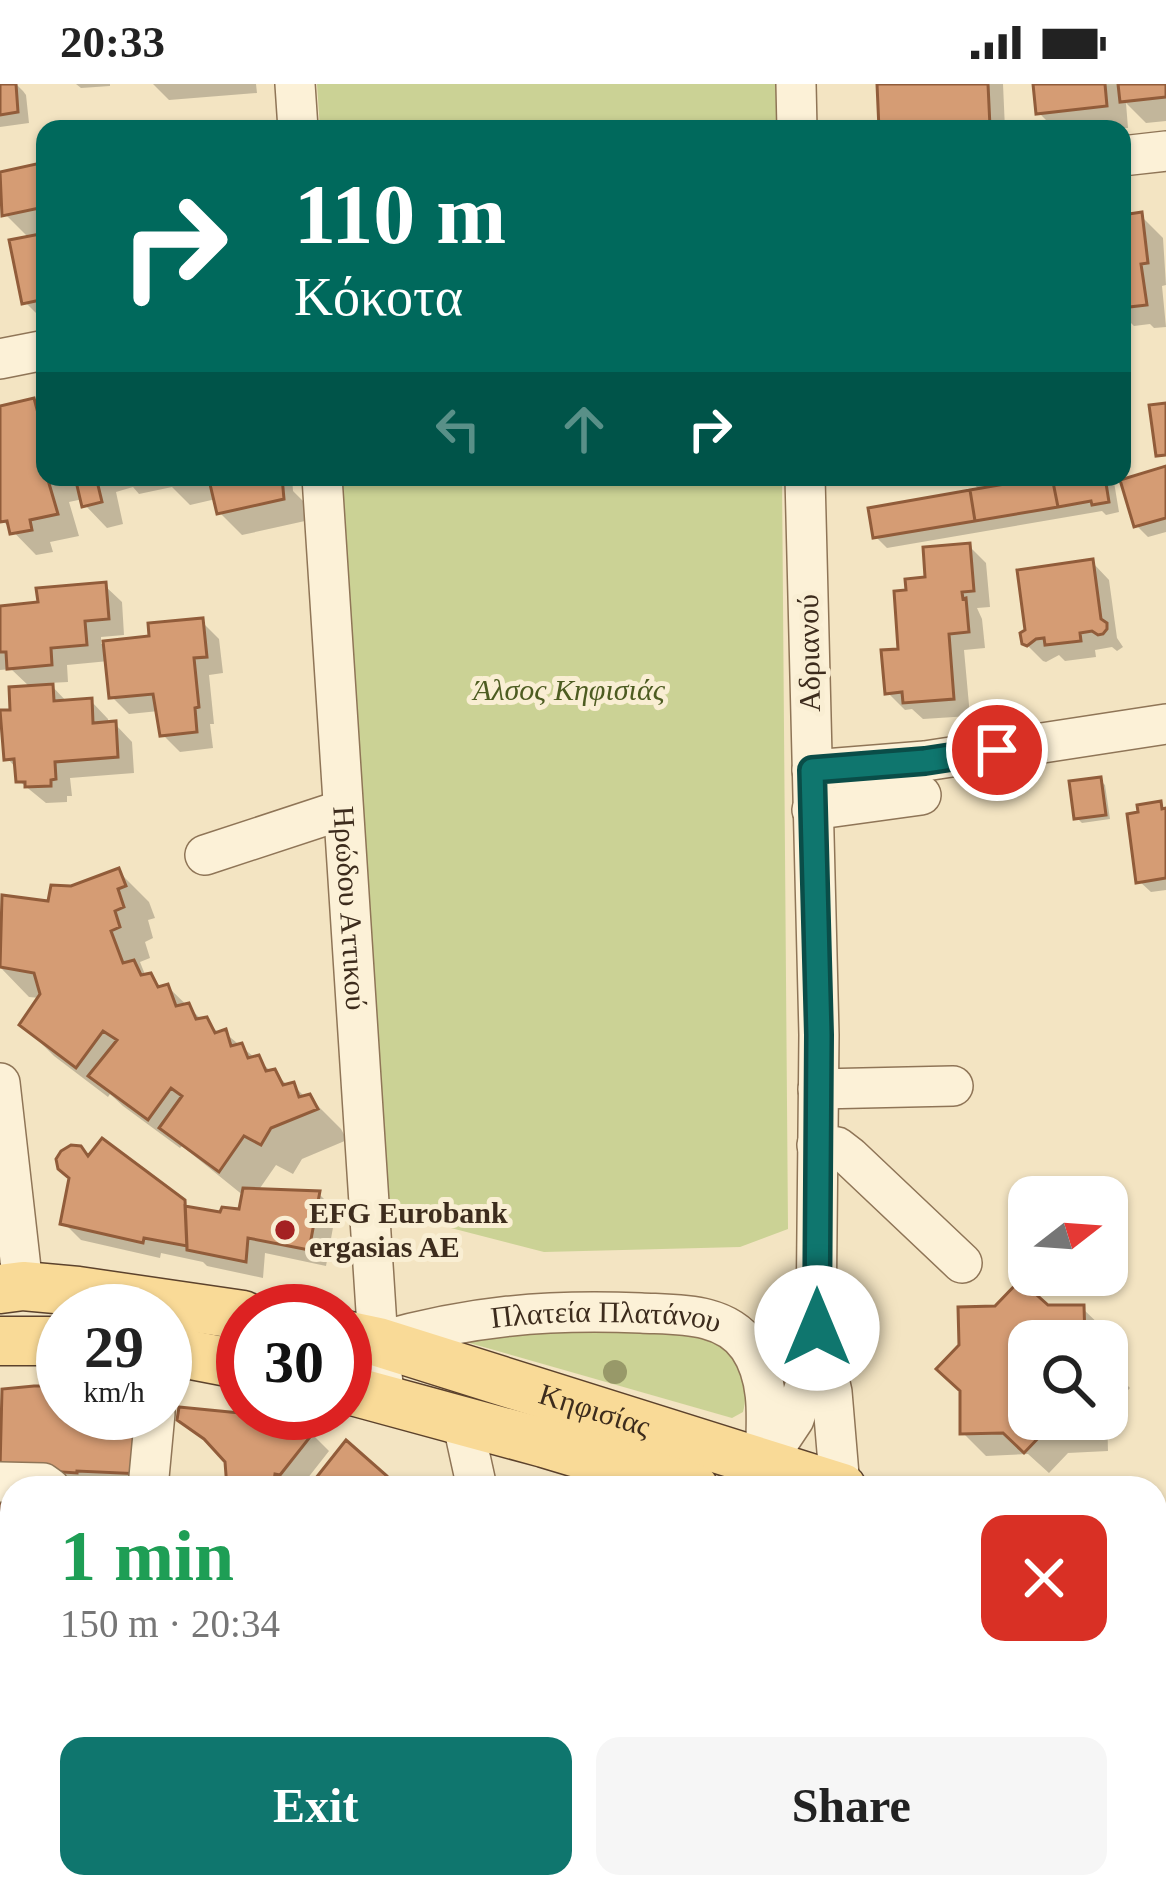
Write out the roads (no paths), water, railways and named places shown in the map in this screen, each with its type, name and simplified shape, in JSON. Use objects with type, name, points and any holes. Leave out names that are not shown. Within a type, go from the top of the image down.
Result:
[{"type":"main road","points":[[11,1288],[100,1294],[216,1311]]},
{"type":"main road","points":[[0,1341],[36,1341]]},
{"type":"main road","name":"Κηφισίας","points":[[372,1342],[754,1476]]},
{"type":"main road","name":"Κηφισίας","points":[[372,1397],[653,1476]]},
{"type":"street","points":[[295,84],[297,120]]},
{"type":"street","points":[[796,84],[797,120]]},
{"type":"street","points":[[1131,155],[1166,151]]},
{"type":"street","points":[[0,359],[36,352]]},
{"type":"street","name":"Ηρώδου Αττικού","points":[[323,486],[342,810],[360,1284]]},
{"type":"street","name":"Αδριανού","points":[[758,1476],[794,1419],[817,1328],[818,1089],[806,486]]},
{"type":"street","points":[[812,770],[925,761],[1166,724]]},
{"type":"street","points":[[812,810],[921,795]]},
{"type":"street","points":[[205,855],[342,810]]},
{"type":"street","points":[[0,1083],[11,1288]]},
{"type":"street","points":[[818,1089],[953,1086]]},
{"type":"street","points":[[817,1145],[850,1156],[962,1263]]},
{"type":"street","name":"Πλατεία Πλατάνου","points":[[372,1337],[509,1314],[575,1310],[696,1316],[724,1325],[747,1343],[764,1378],[767,1415],[757,1476]]},
{"type":"street","points":[[817,1328],[832,1393],[840,1476]]},
{"type":"street","points":[[462,1420],[474,1476]]},
{"type":"street","points":[[149,1476],[152,1440]]},
{"type":"place","name":"EFG Eurobank ergasias AE","points":[[285,1230]]},
{"type":"park label","name":"Άλσος Κηφισιάς","points":[[569,690]]}]
